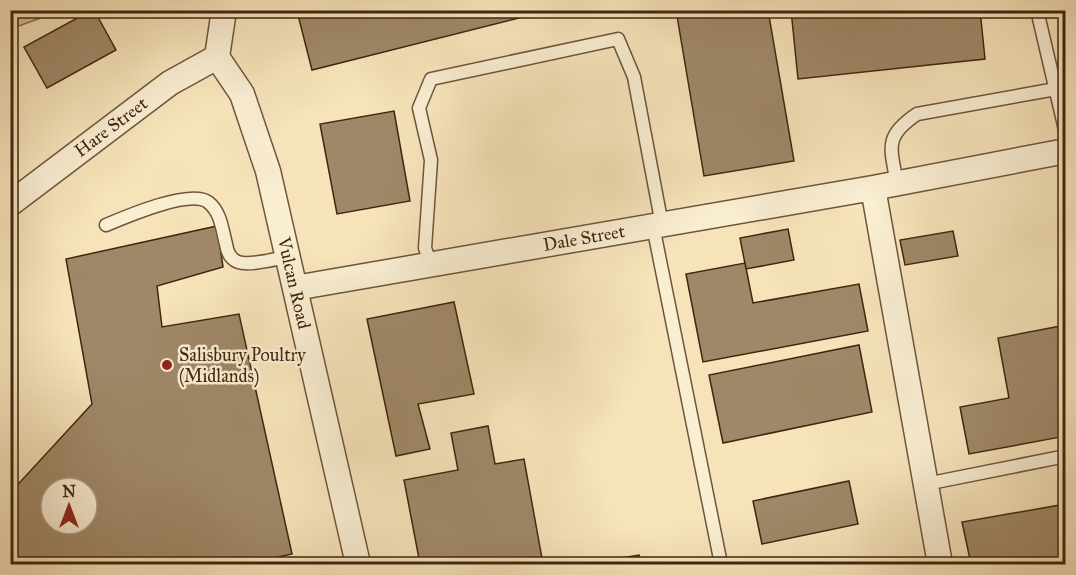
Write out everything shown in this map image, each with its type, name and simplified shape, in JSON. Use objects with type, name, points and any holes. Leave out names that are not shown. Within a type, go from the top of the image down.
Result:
[{"type":"street","points":[[217,57],[224,10]]},
{"type":"street","name":"Hare Street","points":[[10,204],[170,83],[217,57]]},
{"type":"street","name":"Vulcan Road","points":[[217,57],[242,94],[268,171],[358,564]]},
{"type":"street","name":"Dale Street","points":[[295,288],[897,184],[1065,151]]},
{"type":"street","points":[[873,188],[940,564]]},
{"type":"lane","points":[[1037,10],[1065,134]]},
{"type":"lane","points":[[431,265],[425,248],[431,160],[419,108],[431,79],[618,39],[634,78],[658,226],[721,564]]},
{"type":"lane","points":[[897,184],[891,146],[900,125],[917,114],[1056,89]]},
{"type":"lane","points":[[106,225],[152,207],[189,199],[202,199],[209,203],[217,213],[227,248],[235,262],[288,257]]},
{"type":"lane","points":[[926,484],[1065,456]]},
{"type":"shaded area","points":[[11,10],[60,11],[16,27],[11,33]]},
{"type":"building","points":[[92,10],[116,50],[47,88],[24,47]]},
{"type":"building","points":[[315,10],[551,10],[312,70],[298,15]]},
{"type":"building","points":[[676,10],[768,10],[794,161],[704,176]]},
{"type":"building","points":[[791,10],[980,10],[985,59],[798,79]]},
{"type":"building","points":[[394,111],[410,201],[337,214],[320,124]]},
{"type":"building","name":"Salisbury Poultry (Midlands)","points":[[217,226],[223,267],[157,286],[162,327],[239,314],[292,554],[246,564],[10,564],[10,493],[92,404],[66,259]]},
{"type":"building","points":[[788,229],[794,260],[746,269],[740,238]]},
{"type":"building","points":[[953,231],[958,256],[905,265],[900,240]]},
{"type":"building","points":[[745,263],[753,303],[859,284],[868,331],[703,362],[686,274]]},
{"type":"building","points":[[454,302],[474,394],[418,404],[430,449],[396,456],[367,319]]},
{"type":"building","points":[[1066,325],[1066,436],[969,454],[960,407],[1009,398],[998,338]]},
{"type":"building","points":[[859,345],[872,412],[723,443],[709,375]]},
{"type":"building","points":[[488,426],[495,464],[524,459],[543,564],[420,564],[404,480],[458,470],[451,433]]},
{"type":"building","points":[[849,481],[858,524],[762,544],[753,501]]},
{"type":"building","points":[[1066,504],[1066,564],[971,564],[962,522]]},
{"type":"building","points":[[639,555],[641,564],[584,564]]},
{"type":"place","name":"Salisbury Poultry (Midlands)","points":[[167,365]]}]
